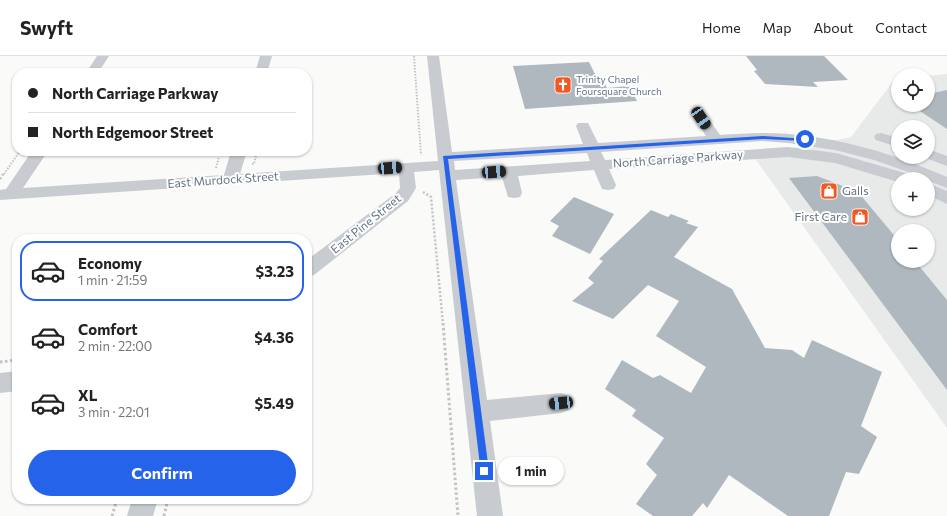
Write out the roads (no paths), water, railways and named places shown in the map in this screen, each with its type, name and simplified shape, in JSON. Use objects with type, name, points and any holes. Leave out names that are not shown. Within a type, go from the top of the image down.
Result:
[{"type":"street","points":[[96,68],[104,56]]},
{"type":"street","points":[[262,68],[266,56]]},
{"type":"street","points":[[433,56],[490,516]]},
{"type":"street","points":[[701,118],[716,140]]},
{"type":"street","points":[[583,126],[608,185]]},
{"type":"street","name":"North Carriage Parkway","points":[[446,166],[592,147],[763,137],[805,139],[846,147],[916,168],[947,183]]},
{"type":"street","points":[[881,137],[891,141]]},
{"type":"street","name":"North Carriage Parkway","points":[[446,166],[509,171],[788,152],[836,158],[891,173]]},
{"type":"street","points":[[5,194],[36,156]]},
{"type":"street","points":[[232,179],[238,156]]},
{"type":"street","points":[[935,157],[947,161]]},
{"type":"street","name":"East Murdock Street","points":[[5,194],[446,166]]},
{"type":"street","name":"East Pine Street","points":[[312,266],[402,197],[408,188],[414,167]]},
{"type":"street","points":[[509,171],[514,193]]},
{"type":"street","points":[[935,194],[945,202]]},
{"type":"street","points":[[0,383],[12,382]]},
{"type":"street","points":[[477,412],[561,403]]},
{"type":"street","points":[[140,516],[144,504]]},
{"type":"place","name":"Trinity Chapel Foursquare Church","points":[[563,85]]},
{"type":"place","name":"Galls","points":[[829,191]]},
{"type":"place","name":"First Care","points":[[860,217]]}]
